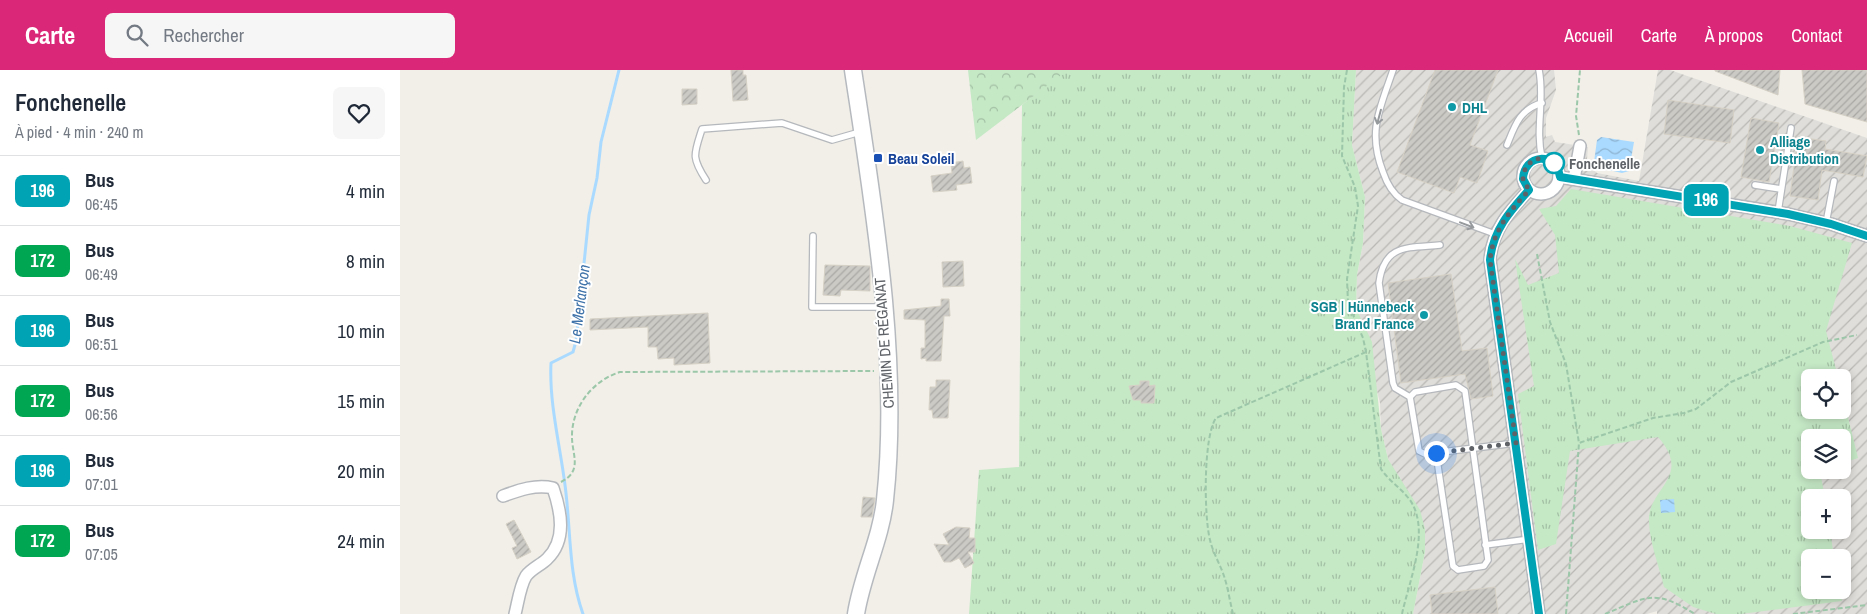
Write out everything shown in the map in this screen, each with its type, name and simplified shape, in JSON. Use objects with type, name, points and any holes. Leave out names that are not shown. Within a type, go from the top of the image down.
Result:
[{"type":"street","name":"CHEMIN DE RÉGANAT","points":[[854,70],[883,307],[890,435],[885,503],[878,536],[859,592],[856,614]]},
{"type":"street","points":[[1574,178],[1580,146]]},
{"type":"street","points":[[1542,158],[1548,159],[1556,166],[1560,177],[1556,187],[1546,194],[1535,193],[1529,190],[1523,179],[1524,172],[1530,162],[1542,158]]},
{"type":"street","points":[[1560,177],[1778,212],[1826,223],[1867,236]]},
{"type":"street","points":[[1529,190],[1504,218],[1495,234],[1490,260],[1539,614]]},
{"type":"street","points":[[503,496],[528,488],[544,486],[553,488],[560,515],[560,536],[557,544],[548,558],[525,578],[515,614]]},
{"type":"lane","points":[[1393,70],[1374,134],[1375,152],[1390,189],[1402,200],[1495,234]]},
{"type":"lane","points":[[1539,70],[1542,103],[1538,137],[1542,158]]},
{"type":"lane","points":[[1507,146],[1522,114],[1532,105],[1542,103]]},
{"type":"lane","points":[[706,180],[695,163],[696,148],[702,129],[782,123],[832,140],[862,131]]},
{"type":"lane","points":[[1778,212],[1791,128]]},
{"type":"lane","points":[[1826,223],[1834,181]]},
{"type":"lane","points":[[1755,184],[1781,189]]},
{"type":"lane","points":[[813,236],[812,307],[883,307]]},
{"type":"lane","points":[[1410,397],[1399,391],[1393,382],[1379,284],[1380,270],[1387,258],[1403,248],[1440,245]]},
{"type":"lane","points":[[1410,397],[1415,392],[1456,385],[1465,391],[1488,560],[1484,566],[1455,569],[1436,453]]},
{"type":"lane","points":[[1410,397],[1419,450],[1425,454],[1516,443]]},
{"type":"lane","points":[[1485,545],[1529,539]]},
{"type":"path","points":[[1347,70],[1344,87],[1342,156],[1355,187],[1358,206],[1347,278],[1348,303],[1363,338],[1366,352],[1381,469],[1389,481],[1411,501],[1420,546],[1402,614]]},
{"type":"path","points":[[1580,70],[1576,116],[1580,146]]},
{"type":"path","points":[[1538,254],[1550,322],[1566,364],[1579,442],[1566,614]]},
{"type":"path","points":[[1579,442],[1653,418],[1690,411],[1731,382],[1823,342],[1857,335]]},
{"type":"path","points":[[1233,614],[1224,576],[1210,542],[1206,524],[1207,456],[1212,425],[1216,418],[1366,352]]},
{"type":"path","points":[[560,483],[570,478],[576,462],[572,431],[581,404],[597,383],[608,376],[620,372],[888,371]]},
{"type":"path","points":[[1605,614],[1652,597],[1665,598],[1695,614]]},
{"type":"path","points":[[1793,614],[1867,605]]},
{"type":"shaded area","points":[[1356,70],[1554,70],[1556,90],[1546,118],[1546,137],[1552,135],[1555,142],[1588,147],[1587,159],[1591,168],[1597,173],[1639,181],[1658,70],[1670,70],[1867,138],[1867,614],[1657,614],[1657,611],[1647,614],[1413,614],[1425,552],[1400,481],[1388,459],[1381,429],[1380,403],[1356,308],[1357,275],[1363,243],[1365,197],[1352,145]]},
{"type":"green space","points":[[968,70],[1065,70],[1065,72],[976,140]]},
{"type":"green space","points":[[1065,70],[1356,70],[1352,145],[1365,197],[1363,243],[1357,275],[1356,308],[1372,342],[1381,429],[1388,459],[1420,510],[1425,529],[1425,552],[1413,614],[969,614],[979,470],[1019,467],[1022,105]]},
{"type":"green space","points":[[1571,189],[1790,226],[1852,243],[1826,331],[1836,369],[1801,369],[1801,419],[1848,419],[1851,429],[1801,429],[1801,479],[1821,479],[1823,489],[1801,489],[1801,539],[1831,539],[1833,549],[1801,549],[1801,599],[1842,599],[1842,601],[1741,614],[1716,614],[1693,607],[1664,587],[1653,547],[1649,523],[1650,511],[1654,501],[1670,473],[1671,463],[1668,451],[1658,437],[1570,451],[1556,544],[1538,550],[1518,394],[1534,386],[1515,259],[1528,285],[1559,273],[1555,235],[1539,209],[1556,206]]},
{"type":"green space","points":[[1851,430],[1858,458],[1851,460]]},
{"type":"water","points":[[1601,137],[1634,142],[1629,171],[1622,173],[1596,167],[1594,162],[1597,140]]},
{"type":"water","points":[[1674,499],[1675,512],[1661,513],[1660,500]]},
{"type":"building","points":[[731,70],[743,70],[743,75],[746,75],[748,100],[733,101]]},
{"type":"building","name":"DHL","points":[[1435,70],[1498,70],[1470,145],[1488,151],[1477,183],[1460,177],[1454,193],[1397,172]]},
{"type":"building","points":[[1715,70],[1780,70],[1778,95],[1715,71]]},
{"type":"building","points":[[1802,70],[1867,70],[1867,122],[1805,104]]},
{"type":"building","points":[[682,89],[697,89],[697,104],[682,105]]},
{"type":"building","points":[[1668,100],[1734,110],[1730,143],[1664,134]]},
{"type":"building","name":"Alliage Distribution","points":[[1751,118],[1779,123],[1769,182],[1741,177]]},
{"type":"building","points":[[1798,137],[1826,141],[1825,149],[1867,156],[1863,177],[1822,170],[1818,200],[1790,196]]},
{"type":"building","points":[[963,161],[964,168],[970,167],[972,183],[956,185],[957,190],[933,192],[931,176],[952,173],[951,163]]},
{"type":"building","points":[[963,261],[964,286],[943,287],[942,262]]},
{"type":"building","points":[[825,265],[870,266],[870,291],[841,290],[840,296],[823,295]]},
{"type":"building","name":"SGB | Hünnebeck Brand France","points":[[1451,274],[1462,351],[1487,348],[1493,396],[1471,399],[1465,374],[1401,383],[1388,283]]},
{"type":"building","points":[[941,299],[949,299],[950,316],[944,316],[941,361],[926,361],[926,358],[921,359],[921,348],[925,348],[925,320],[904,319],[904,310],[941,306]]},
{"type":"building","points":[[708,313],[710,363],[674,365],[674,358],[658,359],[657,347],[648,347],[648,327],[590,330],[590,319]]},
{"type":"building","points":[[936,380],[950,380],[948,418],[933,418],[932,410],[929,410],[930,387],[936,387]]},
{"type":"building","points":[[1140,381],[1149,381],[1149,386],[1155,385],[1154,403],[1141,403],[1141,400],[1133,400],[1129,386],[1140,385]]},
{"type":"building","points":[[863,497],[875,498],[872,517],[861,517]]},
{"type":"building","points":[[514,520],[531,552],[517,559],[512,548],[517,546],[506,524]]},
{"type":"building","points":[[956,527],[970,528],[969,538],[975,538],[975,552],[968,552],[974,563],[965,568],[959,558],[951,562],[944,562],[934,544],[949,545],[943,534]]},
{"type":"building","points":[[1495,587],[1498,614],[1432,614],[1430,595]]},
{"type":"waterway","name":"Le Merlançon","points":[[583,614],[572,566],[567,501],[553,409],[551,363],[573,352],[576,341],[589,215],[597,178],[601,142],[619,70]]},
{"type":"bus line","name":"196","points":[[1539,614],[1490,260],[1491,245],[1500,225],[1512,208],[1529,190],[1523,179],[1526,166],[1536,159],[1548,159],[1556,166],[1560,177],[1788,214],[1831,224],[1867,236]]},
{"type":"place","name":"DHL","points":[[1452,107]]},
{"type":"place","name":"Alliage Distribution","points":[[1760,150]]},
{"type":"place","name":"Beau Soleil","points":[[878,158]]},
{"type":"place","name":"Fonchenelle","points":[[1554,163]]},
{"type":"place","name":"SGB | Hünnebeck Brand France","points":[[1424,315]]},
{"type":"route","points":[[1436,453],[1516,443],[1490,260],[1491,245],[1504,218],[1529,190],[1523,179],[1526,166],[1530,162],[1542,158],[1554,163]]}]
